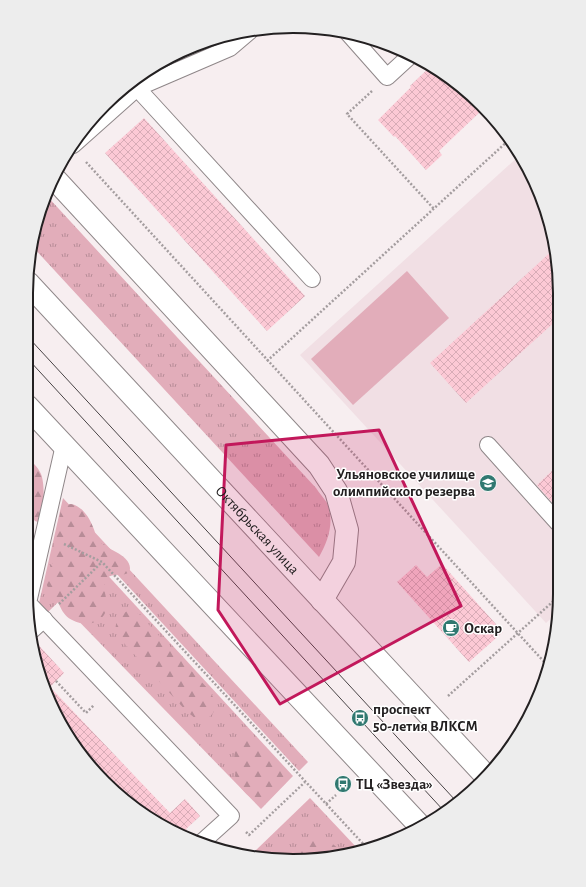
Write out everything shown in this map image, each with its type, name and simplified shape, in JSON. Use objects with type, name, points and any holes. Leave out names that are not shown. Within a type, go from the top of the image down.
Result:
[{"type":"main road","points":[[58,182],[319,465],[336,491],[347,530],[344,562],[322,600]]},
{"type":"main road","name":"Октябрьская улица","points":[[33,289],[482,772]]},
{"type":"main road","points":[[35,423],[64,446],[417,822]]},
{"type":"lane","points":[[93,128],[137,88],[230,48],[242,38]]},
{"type":"lane","points":[[355,41],[387,76],[406,59]]},
{"type":"lane","points":[[137,88],[312,279]]},
{"type":"lane","points":[[488,445],[553,517]]},
{"type":"lane","points":[[33,582],[64,446]]},
{"type":"lane","points":[[34,610],[230,816],[206,839]]},
{"type":"lane","points":[[35,627],[44,619]]},
{"type":"path","points":[[387,76],[346,114],[434,209]]},
{"type":"path","points":[[267,361],[505,144]]},
{"type":"path","points":[[83,159],[544,662]]},
{"type":"path","points":[[44,534],[102,562],[363,844]]},
{"type":"path","points":[[59,604],[102,562]]},
{"type":"path","points":[[448,696],[553,602]]},
{"type":"path","points":[[56,681],[86,713]]},
{"type":"path","points":[[250,835],[305,782]]},
{"type":"path","points":[[326,804],[336,795]]},
{"type":"highlighted area","points":[[379,430],[461,606],[280,704],[218,610],[226,445]]},
{"type":"shaded area","name":"Ульяновское училище олимпийского резерва","points":[[515,159],[526,178],[539,209],[551,259],[553,293],[553,594],[552,618],[546,623],[300,355]]},
{"type":"green space","points":[[51,200],[316,488],[327,503],[330,517],[328,538],[319,557],[36,251],[42,226]]},
{"type":"green space","points":[[407,271],[449,318],[353,405],[311,359]]},
{"type":"green space","points":[[33,463],[41,474],[44,491],[42,513],[38,522],[33,519]]},
{"type":"green space","points":[[63,498],[308,762],[299,771],[103,559],[49,611],[45,613],[34,612],[34,609],[39,603]]},
{"type":"green space","points":[[71,504],[79,507],[87,516],[100,543],[121,555],[129,563],[130,568],[127,574],[108,577],[106,580],[104,588],[107,601],[106,610],[104,615],[96,622],[83,624],[74,621],[65,615],[46,583],[48,573],[55,557],[55,537],[61,509],[65,505]]},
{"type":"green space","points":[[33,534],[35,542],[33,555]]},
{"type":"green space","points":[[101,568],[293,776],[261,809],[63,605]]},
{"type":"green space","points":[[130,610],[139,614],[209,690],[213,697],[215,708],[209,717],[199,720],[188,713],[119,637],[116,631],[117,621],[121,615]]},
{"type":"green space","points":[[245,740],[255,741],[265,748],[280,763],[288,776],[288,780],[285,784],[271,798],[264,802],[256,801],[251,798],[237,782],[234,758],[235,751],[238,745]]},
{"type":"green space","points":[[310,798],[355,846],[327,852],[293,854],[255,851]]},
{"type":"green space","points":[[313,838],[329,841],[339,849],[327,852],[292,854],[301,850]]},
{"type":"building","points":[[426,70],[451,87],[480,112],[439,151],[442,155],[426,170],[378,120],[411,87],[410,86]]},
{"type":"building","points":[[144,118],[305,296],[267,331],[105,153]]},
{"type":"building","points":[[550,253],[553,293],[553,323],[466,403],[430,363]]},
{"type":"building","points":[[553,470],[553,503],[537,485]]},
{"type":"building","points":[[442,564],[503,632],[469,662],[397,582],[416,565],[427,577]]},
{"type":"building","points":[[38,644],[64,673],[50,687]]},
{"type":"building","points":[[51,688],[170,813],[185,799],[200,816],[186,829],[188,831],[149,810],[109,778],[77,738],[60,709]]},
{"type":"tram line","points":[[33,342],[453,798]]},
{"type":"tram line","points":[[33,364],[441,807]]},
{"type":"place","name":"Ульяновское училище олимпийского резерва","points":[[488,483]]},
{"type":"place","name":"Оскар","points":[[451,628]]},
{"type":"place","name":"проспект 50-летия ВЛКСМ","points":[[360,718]]},
{"type":"place","name":"ТЦ «Звезда»","points":[[343,784]]}]
